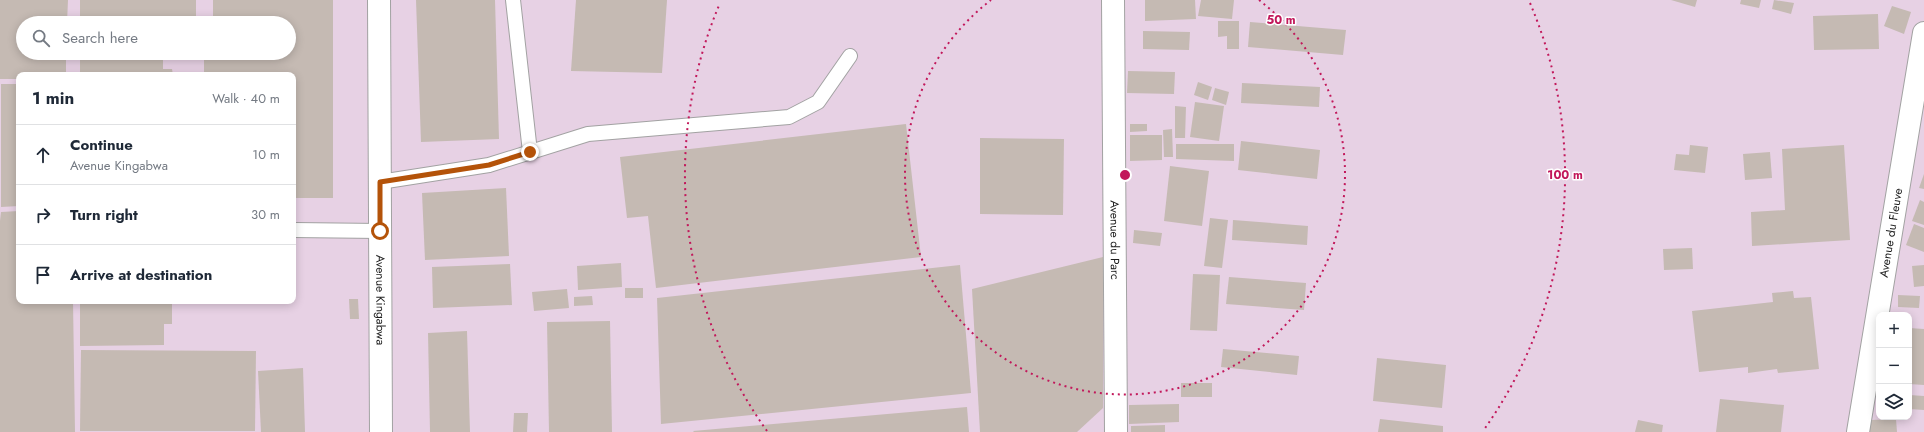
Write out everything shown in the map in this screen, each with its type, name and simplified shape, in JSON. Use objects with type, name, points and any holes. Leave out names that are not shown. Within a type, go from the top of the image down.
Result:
[{"type":"street","name":"Avenue Kingabwa","points":[[379,0],[381,432]]},
{"type":"street","name":"Avenue du Parc","points":[[1113,0],[1116,432]]},
{"type":"street","name":"Avenue du Fleuve","points":[[1858,432],[1924,33]]},
{"type":"lane","points":[[513,0],[530,152]]},
{"type":"lane","points":[[380,182],[489,165],[588,134],[789,117],[818,102],[850,56]]},
{"type":"lane","points":[[296,230],[380,231]]},
{"type":"shaded area","points":[[0,0],[1924,0],[1924,432],[0,432]]},
{"type":"building","points":[[0,0],[68,0],[67,16],[16,16],[16,60],[66,60],[66,72],[16,72],[16,79],[0,79]]},
{"type":"building","points":[[80,0],[196,0],[196,16],[80,16]]},
{"type":"building","points":[[213,0],[333,0],[333,198],[296,198],[296,72],[204,72],[204,60],[296,60],[296,16],[213,16]]},
{"type":"building","points":[[416,0],[495,0],[499,139],[421,142]]},
{"type":"building","points":[[576,0],[667,0],[662,73],[571,71]]},
{"type":"building","points":[[1145,0],[1195,0],[1196,19],[1145,21]]},
{"type":"building","points":[[1201,0],[1234,0],[1232,19],[1198,16]]},
{"type":"building","points":[[1671,0],[1697,0],[1695,7]]},
{"type":"building","points":[[1741,0],[1761,0],[1759,8],[1740,4]]},
{"type":"building","points":[[1774,0],[1794,3],[1791,14],[1772,9]]},
{"type":"building","points":[[1892,6],[1911,12],[1904,34],[1884,26]]},
{"type":"building","points":[[1878,14],[1879,49],[1814,50],[1813,16]]},
{"type":"building","points":[[1218,21],[1239,21],[1239,49],[1227,49],[1227,36],[1218,37]]},
{"type":"building","points":[[1250,22],[1346,30],[1343,55],[1248,47]]},
{"type":"building","points":[[1143,31],[1190,32],[1189,50],[1143,49]]},
{"type":"building","points":[[80,60],[163,60],[163,69],[172,69],[172,72],[80,72]]},
{"type":"building","points":[[1128,71],[1175,72],[1174,94],[1127,93]]},
{"type":"building","points":[[1198,82],[1212,87],[1208,100],[1194,95]]},
{"type":"building","points":[[1242,83],[1320,87],[1319,107],[1241,103]]},
{"type":"building","points":[[1,84],[16,84],[16,206],[1,207]]},
{"type":"building","points":[[1215,88],[1229,92],[1226,105],[1212,100]]},
{"type":"building","points":[[1195,102],[1224,106],[1219,141],[1190,137]]},
{"type":"building","points":[[1175,106],[1186,107],[1185,138],[1175,138]]},
{"type":"building","points":[[906,124],[921,257],[656,288],[648,216],[627,218],[620,157]]},
{"type":"building","points":[[1130,124],[1147,124],[1147,131],[1130,132]]},
{"type":"building","points":[[1172,129],[1173,157],[1164,157],[1163,130]]},
{"type":"building","points":[[1130,135],[1162,135],[1162,160],[1130,161]]},
{"type":"building","points":[[980,138],[1064,139],[1063,215],[980,214]]},
{"type":"building","points":[[1241,141],[1320,150],[1317,179],[1238,170]]},
{"type":"building","points":[[1176,144],[1234,144],[1234,161],[1176,159]]},
{"type":"building","points":[[1690,145],[1708,147],[1705,173],[1674,170],[1676,154],[1689,155]]},
{"type":"building","points":[[1844,145],[1850,240],[1752,246],[1751,212],[1785,210],[1782,149]]},
{"type":"building","points":[[1770,152],[1772,178],[1745,180],[1743,154]]},
{"type":"building","points":[[1170,166],[1209,171],[1202,226],[1164,221]]},
{"type":"building","points":[[1924,174],[1924,189],[1919,188]]},
{"type":"building","points":[[506,188],[509,256],[425,260],[422,193]]},
{"type":"building","points":[[1920,200],[1924,202],[1924,225],[1912,221]]},
{"type":"building","points":[[16,211],[16,304],[73,304],[75,432],[0,432],[1,212]]},
{"type":"building","points":[[1210,218],[1228,220],[1222,268],[1204,266]]},
{"type":"building","points":[[1233,220],[1308,226],[1307,245],[1232,240]]},
{"type":"building","points":[[1914,224],[1924,228],[1924,252],[1906,245]]},
{"type":"building","points":[[1134,230],[1162,233],[1160,246],[1133,243]]},
{"type":"building","points":[[1692,248],[1693,269],[1664,270],[1663,249]]},
{"type":"building","points":[[1103,257],[1103,408],[1077,432],[980,432],[972,289]]},
{"type":"building","points":[[621,263],[622,287],[578,290],[577,266]]},
{"type":"building","points":[[510,264],[512,305],[433,308],[432,267]]},
{"type":"building","points":[[960,265],[971,393],[661,424],[657,298]]},
{"type":"building","points":[[1924,265],[1924,286],[1914,287],[1912,266]]},
{"type":"building","points":[[1193,274],[1220,275],[1217,331],[1190,330]]},
{"type":"building","points":[[1229,277],[1306,283],[1304,310],[1226,304]]},
{"type":"building","points":[[625,288],[643,288],[643,298],[625,298]]},
{"type":"building","points":[[567,289],[569,308],[534,311],[532,292]]},
{"type":"building","points":[[1793,291],[1794,298],[1811,297],[1819,369],[1778,373],[1777,369],[1748,373],[1748,367],[1699,372],[1692,311],[1773,302],[1772,293]]},
{"type":"building","points":[[1898,295],[1920,296],[1919,308],[1898,307]]},
{"type":"building","points":[[592,296],[593,305],[574,306],[574,297]]},
{"type":"building","points":[[349,299],[358,299],[359,319],[350,319]]},
{"type":"building","points":[[80,304],[172,304],[172,324],[164,324],[164,345],[80,346]]},
{"type":"building","points":[[610,321],[612,432],[549,432],[547,322]]},
{"type":"building","points":[[1912,328],[1924,329],[1924,385],[1912,384]]},
{"type":"building","points":[[467,331],[470,432],[430,432],[428,333]]},
{"type":"building","points":[[1223,349],[1299,356],[1297,375],[1221,367]]},
{"type":"building","points":[[81,350],[256,351],[255,431],[80,431]]},
{"type":"building","points":[[1377,358],[1446,365],[1442,408],[1373,401]]},
{"type":"building","points":[[303,368],[305,432],[261,432],[258,371]]},
{"type":"building","points":[[1181,383],[1212,383],[1212,397],[1181,397]]},
{"type":"building","points":[[1912,395],[1924,396],[1924,410],[1912,409]]},
{"type":"building","points":[[1720,399],[1784,405],[1781,432],[1716,432]]},
{"type":"building","points":[[1179,404],[1179,422],[1129,424],[1129,405]]},
{"type":"building","points":[[967,407],[969,432],[693,431]]},
{"type":"building","points":[[514,413],[528,413],[527,432],[513,432]]},
{"type":"building","points":[[1380,419],[1443,426],[1443,432],[1378,432]]},
{"type":"building","points":[[1638,420],[1663,425],[1662,432],[1635,432]]},
{"type":"building","points":[[1870,420],[1896,420],[1897,432],[1870,432]]},
{"type":"building","points":[[1165,425],[1165,432],[1131,432],[1131,426]]},
{"type":"route","points":[[380,231],[380,182],[489,165],[530,152]]}]
